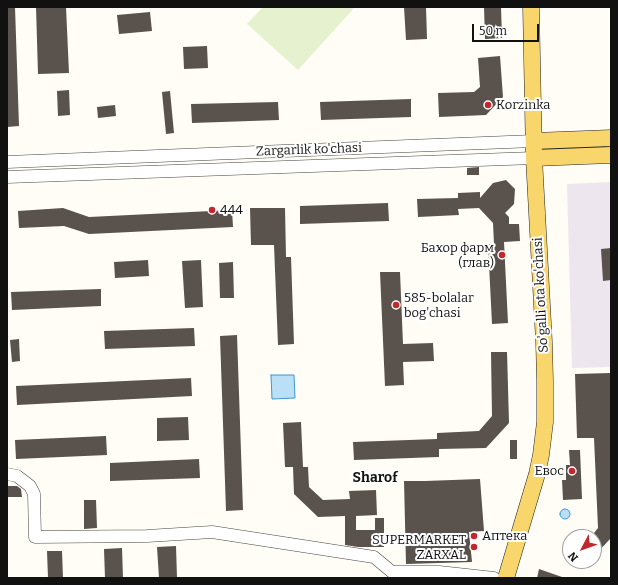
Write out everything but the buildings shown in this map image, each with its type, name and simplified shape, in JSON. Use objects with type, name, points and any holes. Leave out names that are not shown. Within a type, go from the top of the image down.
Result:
[{"type":"main road","name":"So'galli ota ko'chasi","points":[[514,578],[544,475],[552,437],[552,348],[539,158],[531,7]]},
{"type":"main road","name":"So'galli ota ko'chasi","points":[[538,141],[540,7]]},
{"type":"main road","name":"Zargarlik ko'chasi","points":[[538,141],[611,138]]},
{"type":"main road","name":"Zargarlik ko'chasi","points":[[539,158],[611,155]]},
{"type":"main road","name":"So'galli ota ko'chasi","points":[[506,578],[537,474],[544,436],[546,381],[539,158]]},
{"type":"street","name":"Zargarlik ko'chasi","points":[[7,162],[538,141]]},
{"type":"street","points":[[421,145],[422,162]]},
{"type":"street","points":[[245,169],[246,152]]},
{"type":"street","name":"Zargarlik ko'chasi","points":[[7,177],[539,158]]},
{"type":"street","points":[[7,474],[17,476],[30,486],[34,494],[35,537],[147,536],[212,532],[374,558],[392,572],[439,572],[494,578]]},
{"type":"shaded area","points":[[611,182],[611,367],[572,368],[567,184]]},
{"type":"green space","points":[[263,7],[355,7],[298,70],[247,24]]},
{"type":"water","points":[[271,375],[294,375],[295,398],[272,399]]},
{"type":"water","points":[[563,509],[567,509],[569,510],[569,518],[563,519],[560,516],[560,512]]},
{"type":"place","name":"Korzinka","points":[[488,105]]},
{"type":"place","name":"444","points":[[212,210]]},
{"type":"place","name":"Бахор фарм (глав)","points":[[502,255]]},
{"type":"place","name":"585-bolalar bog'chasi","points":[[396,305]]},
{"type":"place","name":"Евос","points":[[572,471]]},
{"type":"place","name":"Аптека","points":[[474,536]]},
{"type":"place","name":"SUPERMARKET ZARXAL","points":[[474,547]]},
{"type":"district","name":"Sharof","points":[[375,478]]}]
